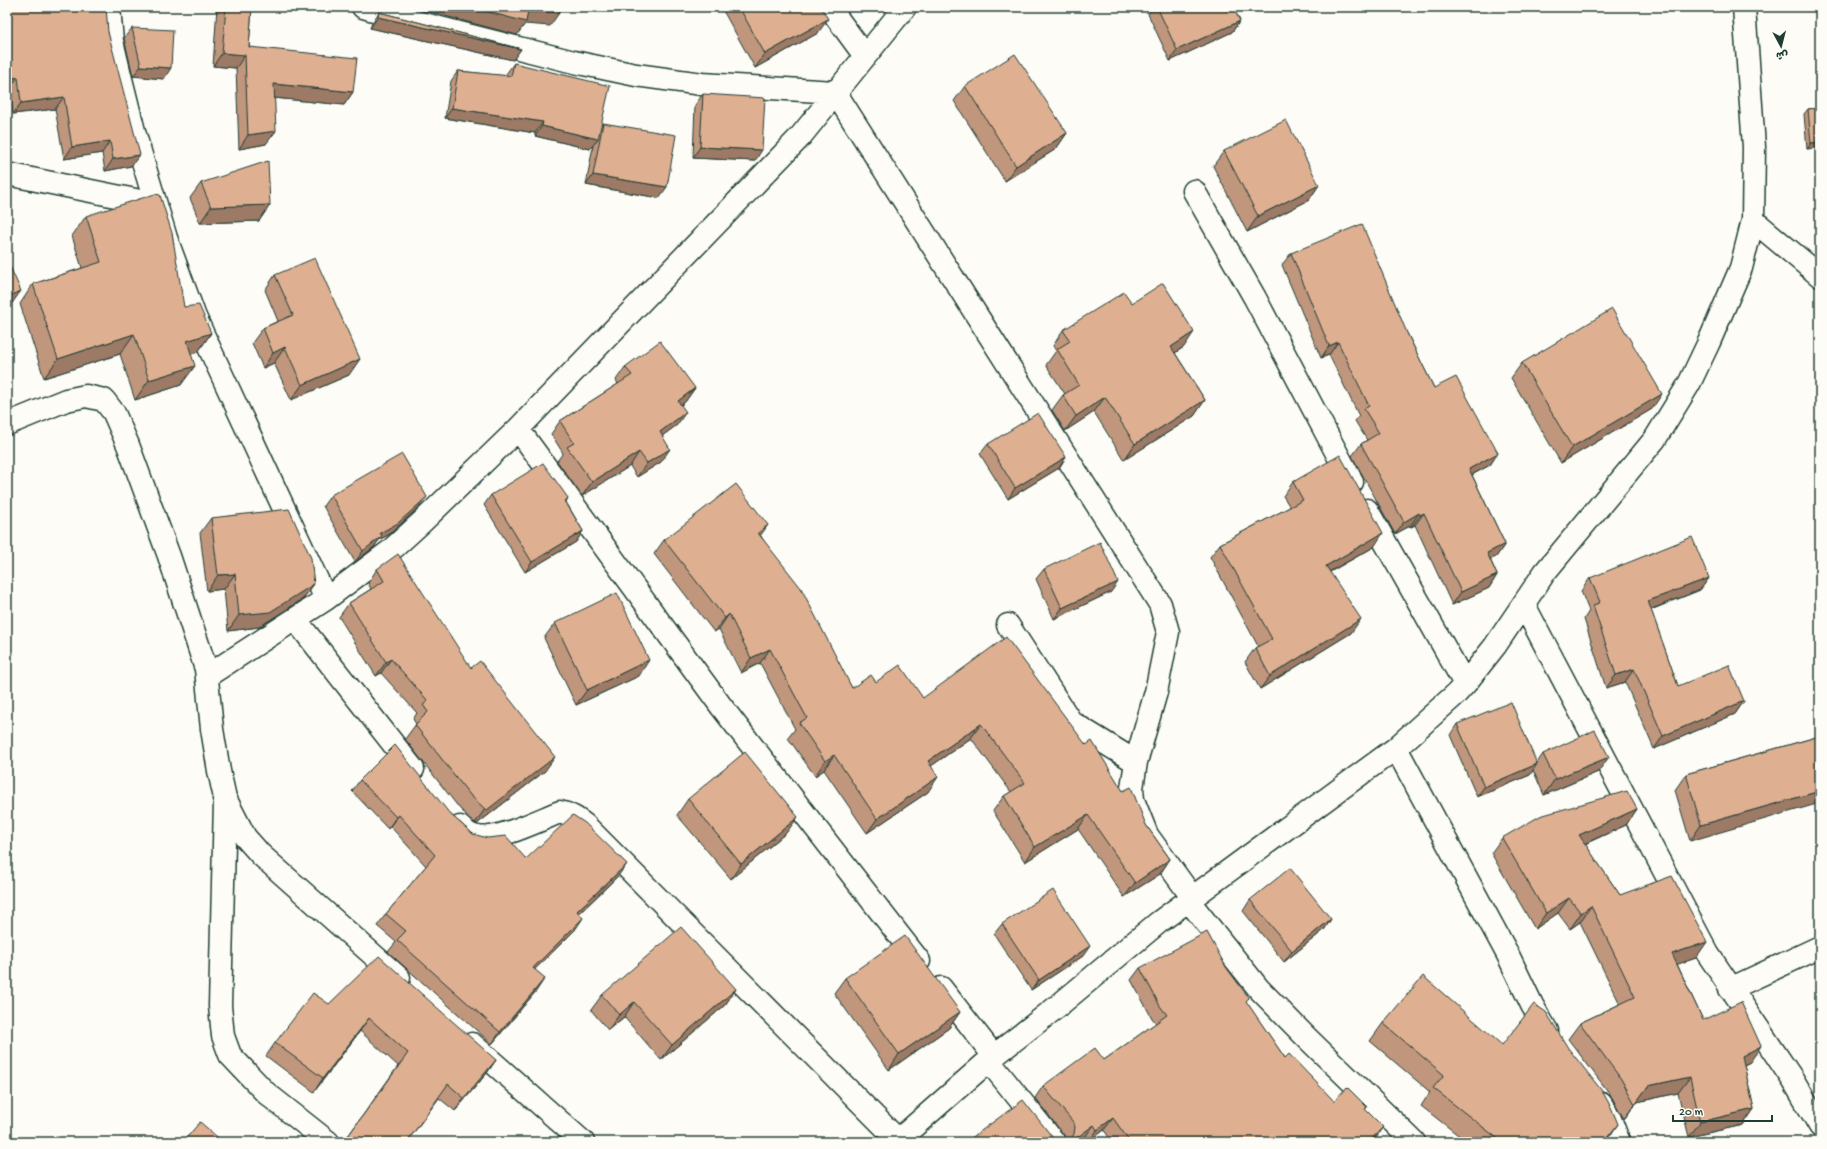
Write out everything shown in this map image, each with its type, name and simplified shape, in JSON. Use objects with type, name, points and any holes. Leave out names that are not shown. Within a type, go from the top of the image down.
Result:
[{"type":"street","points":[[109,7],[112,41],[120,79],[166,238],[195,317],[326,599]]},
{"type":"street","points":[[363,7],[574,62],[636,75],[702,84],[835,92]]},
{"type":"street","points":[[829,7],[865,56]]},
{"type":"street","points":[[207,676],[326,599],[390,550],[518,429],[800,137],[905,7]]},
{"type":"street","points":[[446,812],[468,834],[478,838],[485,838],[509,832],[560,812],[568,813],[586,825],[897,1141],[991,1059],[1190,899],[1396,748],[1456,694],[1495,646],[1549,567],[1650,445],[1671,414],[1706,349],[1741,268],[1753,220],[1754,147],[1744,7]]},
{"type":"street","points":[[835,92],[1160,604],[1168,632],[1156,692],[1136,762],[1132,788],[1135,809],[1147,835],[1190,899],[1259,989],[1414,1142]]},
{"type":"street","points":[[7,174],[156,204]]},
{"type":"street","points":[[1194,191],[1255,298],[1348,477],[1465,684]]},
{"type":"street","points":[[1753,220],[1820,276]]},
{"type":"street","points":[[7,424],[66,400],[80,397],[99,398],[108,403],[128,445],[169,556],[207,676],[212,729],[225,798],[220,1006],[223,1036],[230,1055],[242,1069],[266,1093],[328,1142]]},
{"type":"street","points":[[518,429],[721,706],[1054,1142]]},
{"type":"street","points":[[1524,605],[1691,922],[1730,989],[1793,1080],[1820,1126]]},
{"type":"street","points":[[295,619],[425,785]]},
{"type":"street","points":[[1008,626],[1072,722],[1136,762]]},
{"type":"street","points":[[1396,748],[1508,955],[1532,1005],[1557,1045]]},
{"type":"street","points":[[225,798],[245,837],[261,855],[412,989]]},
{"type":"street","points":[[1730,989],[1820,947]]},
{"type":"street","points":[[458,1031],[583,1142]]},
{"type":"street","points":[[1587,1086],[1610,1119],[1619,1142]]},
{"type":"building","points":[[7,7],[106,7],[108,32],[140,155],[113,159],[110,141],[72,147],[64,97],[21,103],[18,77],[8,79],[7,74]]},
{"type":"building","points":[[226,7],[252,7],[249,47],[357,58],[353,92],[274,84],[276,131],[248,135],[245,55],[222,53]]},
{"type":"building","points":[[470,7],[560,7],[559,13],[528,10],[526,22]]},
{"type":"building","points":[[739,7],[821,7],[828,19],[765,54]]},
{"type":"building","points":[[1157,7],[1233,7],[1240,21],[1177,50]]},
{"type":"building","points":[[379,12],[521,49],[378,17]]},
{"type":"building","points":[[132,28],[173,30],[171,68],[141,66]]},
{"type":"building","points":[[1015,54],[1067,133],[1016,166],[965,86]]},
{"type":"building","points":[[514,63],[610,86],[598,139],[542,126],[543,122],[452,108],[458,71],[511,76]]},
{"type":"building","points":[[703,94],[765,98],[762,150],[700,147]]},
{"type":"building","points":[[1820,108],[1820,142],[1811,143],[1808,109]]},
{"type":"building","points":[[1286,120],[1319,185],[1258,216],[1224,151]]},
{"type":"building","points":[[603,123],[676,135],[667,187],[593,175]]},
{"type":"building","points":[[268,161],[270,205],[211,207],[201,183]]},
{"type":"building","points":[[155,194],[160,195],[172,233],[184,307],[199,305],[211,333],[187,341],[195,366],[149,380],[134,334],[58,359],[33,284],[101,262],[86,216]]},
{"type":"building","points":[[1362,224],[1407,333],[1434,388],[1456,377],[1498,453],[1469,469],[1505,544],[1487,553],[1497,575],[1461,592],[1424,513],[1420,515],[1419,513],[1404,522],[1361,444],[1379,433],[1364,409],[1369,406],[1338,342],[1329,346],[1291,253]]},
{"type":"building","points":[[315,258],[360,359],[302,385],[285,347],[273,353],[263,328],[293,315],[275,275]]},
{"type":"building","points":[[7,260],[21,291],[7,297]]},
{"type":"building","points":[[1163,283],[1194,332],[1171,347],[1205,400],[1135,444],[1105,397],[1076,416],[1063,395],[1079,385],[1057,349],[1070,341],[1063,330],[1124,292],[1132,303]]},
{"type":"building","points":[[1612,309],[1662,394],[1572,447],[1522,363]]},
{"type":"building","points":[[660,341],[695,388],[678,401],[686,412],[660,432],[670,449],[647,463],[639,452],[592,482],[567,447],[574,443],[560,421],[632,375],[625,367]]},
{"type":"building","points":[[1038,413],[1066,457],[1015,488],[988,444]]},
{"type":"building","points":[[402,454],[427,497],[398,523],[380,533],[382,536],[363,551],[331,495]]},
{"type":"building","points":[[1340,455],[1383,533],[1326,566],[1361,619],[1270,676],[1255,648],[1272,639],[1220,544],[1303,500],[1293,482]]},
{"type":"building","points":[[543,463],[568,498],[565,501],[583,531],[532,562],[491,495]]},
{"type":"building","points":[[736,484],[768,525],[758,533],[801,588],[852,688],[871,675],[876,682],[900,665],[923,698],[1006,637],[1086,745],[1092,741],[1123,791],[1131,787],[1146,825],[1170,859],[1135,883],[1088,815],[1035,847],[1004,796],[1025,783],[981,724],[928,761],[938,777],[877,819],[834,755],[825,761],[799,723],[807,718],[770,649],[751,658],[729,614],[725,618],[664,540]]},
{"type":"building","points":[[289,509],[311,558],[314,584],[270,612],[239,615],[235,574],[218,575],[211,518]]},
{"type":"building","points":[[1692,537],[1709,578],[1648,601],[1678,686],[1729,665],[1744,701],[1663,736],[1634,669],[1616,675],[1593,606],[1600,602],[1590,578]]},
{"type":"building","points":[[1100,542],[1118,582],[1062,608],[1044,569]]},
{"type":"building","points":[[398,554],[471,668],[480,661],[555,757],[487,810],[470,795],[415,725],[428,712],[423,705],[428,701],[391,659],[386,662],[349,603],[384,581],[377,569]]},
{"type":"building","points":[[617,593],[649,660],[587,690],[555,623]]},
{"type":"building","points":[[1511,702],[1537,764],[1484,787],[1457,724]]},
{"type":"building","points":[[1595,730],[1609,757],[1555,779],[1543,754]]},
{"type":"building","points":[[1820,736],[1820,791],[1701,825],[1686,774]]},
{"type":"building","points":[[395,745],[450,814],[473,834],[487,838],[506,836],[526,859],[573,815],[585,823],[627,864],[577,911],[583,918],[533,968],[545,978],[500,1032],[397,940],[406,931],[386,914],[435,855],[399,815],[396,817],[360,780]]},
{"type":"building","points":[[745,752],[798,817],[741,864],[688,799]]},
{"type":"building","points":[[1627,791],[1637,809],[1579,835],[1620,895],[1672,876],[1707,942],[1672,954],[1703,1020],[1741,1002],[1761,1046],[1742,1056],[1754,1109],[1700,1122],[1690,1077],[1648,1086],[1635,1104],[1621,1079],[1580,1023],[1635,997],[1591,906],[1581,913],[1569,898],[1546,913],[1502,838],[1540,816]]},
{"type":"building","points":[[1290,868],[1331,919],[1292,951],[1250,900]]},
{"type":"building","points":[[1053,890],[1090,946],[1039,980],[1002,924]]},
{"type":"building","points":[[681,927],[736,989],[672,1045],[634,1002],[619,1015],[602,995]]},
{"type":"building","points":[[1207,932],[1226,967],[1249,998],[1246,1001],[1285,1058],[1289,1054],[1334,1101],[1347,1087],[1367,1107],[1365,1109],[1383,1127],[1369,1142],[1130,1142],[1113,1118],[1097,1130],[1094,1125],[1071,1142],[1065,1142],[1070,1140],[1074,1134],[1075,1127],[1073,1122],[1043,1086],[1095,1048],[1104,1060],[1167,1015],[1160,1006],[1140,968]]},
{"type":"building","points":[[905,936],[960,1012],[899,1054],[845,978]]},
{"type":"building","points":[[379,956],[496,1060],[464,1098],[448,1084],[407,1142],[327,1142],[330,1139],[336,1141],[342,1140],[348,1136],[408,1053],[369,1018],[323,1078],[275,1043],[313,993],[329,1004]]},
{"type":"building","points":[[1423,976],[1502,1045],[1534,1004],[1546,1012],[1568,1048],[1602,1091],[1611,1107],[1618,1124],[1604,1142],[1502,1142],[1433,1088],[1444,1075],[1383,1023]]},
{"type":"building","points":[[1023,1100],[1053,1138],[1058,1141],[1065,1142],[966,1142]]},
{"type":"building","points":[[200,1122],[223,1142],[183,1142]]}]
